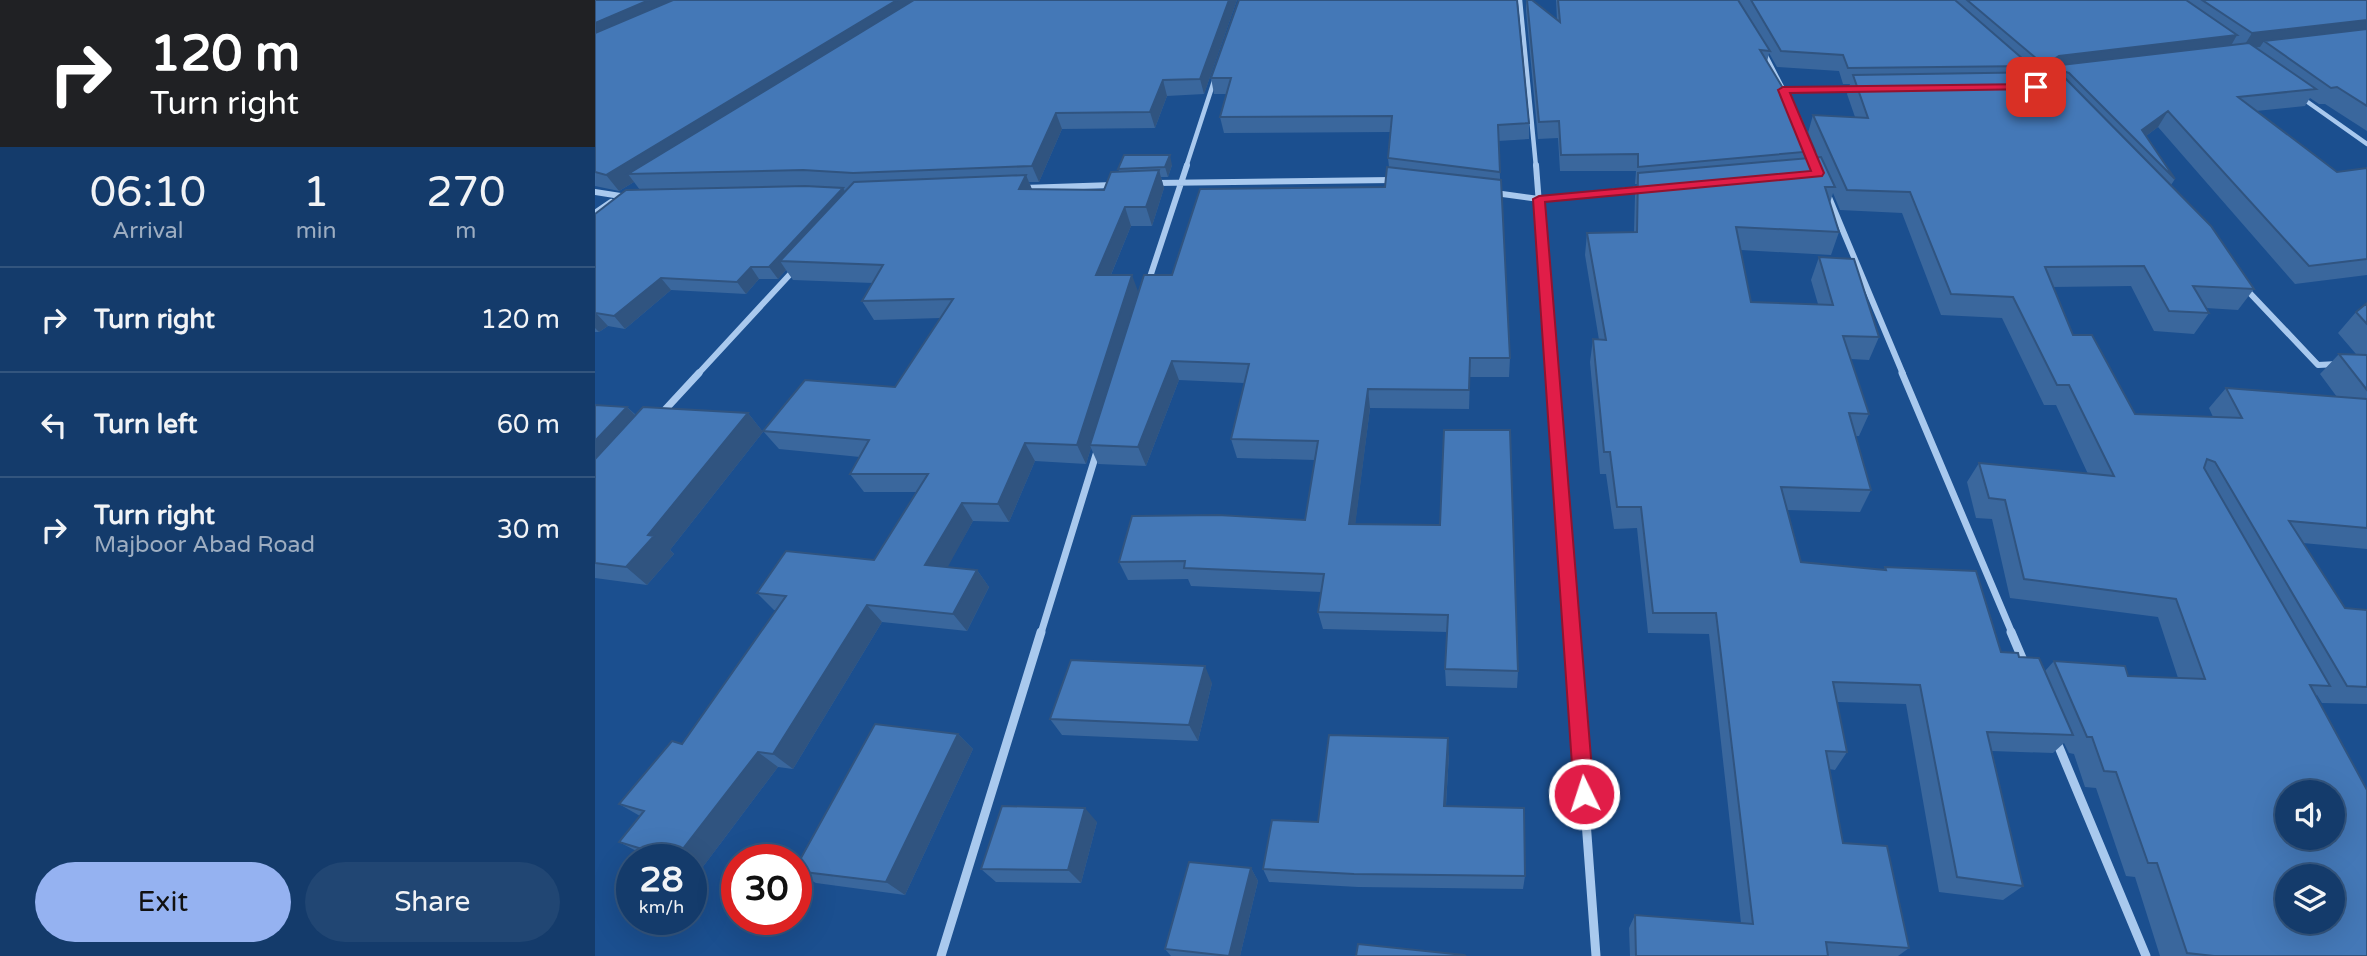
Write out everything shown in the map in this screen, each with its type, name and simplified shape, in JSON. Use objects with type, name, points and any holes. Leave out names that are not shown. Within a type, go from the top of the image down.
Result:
[{"type":"street","points":[[1520,0],[1539,199],[1596,956]]},
{"type":"street","points":[[1758,41],[1788,102]]},
{"type":"street","points":[[1147,289],[1179,182],[1220,65]]},
{"type":"street","points":[[1783,90],[1863,89]]},
{"type":"street","points":[[2299,96],[2367,144]]},
{"type":"street","points":[[1152,183],[1397,180]]},
{"type":"street","points":[[1822,181],[2029,676]]},
{"type":"street","points":[[1014,189],[1124,184]]},
{"type":"street","points":[[1487,192],[1539,199],[1645,189]]},
{"type":"street","points":[[595,192],[620,197]]},
{"type":"street","points":[[595,213],[620,197],[633,193]]},
{"type":"street","points":[[657,419],[797,266]]},
{"type":"street","points":[[2241,284],[2318,365],[2343,364]]},
{"type":"street","points":[[941,956],[1101,436]]},
{"type":"street","points":[[2051,727],[2146,956]]},
{"type":"building","points":[[595,0],[649,0],[595,23]]},
{"type":"building","points":[[673,0],[897,0],[606,175],[595,172],[595,33]]},
{"type":"building","points":[[914,0],[1229,0],[1200,79],[1163,80],[1150,112],[1056,113],[1032,166],[853,173],[803,170],[628,174]]},
{"type":"building","points":[[1239,0],[1517,0],[1529,123],[1498,125],[1500,172],[1388,158],[1392,116],[1220,117],[1231,78],[1211,78]]},
{"type":"building","points":[[1527,0],[1532,0],[1560,22],[1558,0],[1738,0],[1770,51],[1760,50],[1801,118],[1815,151],[1638,167],[1638,154],[1561,155],[1559,121],[1539,122]]},
{"type":"building","points":[[1751,0],[1955,0],[2031,66],[1848,68],[1843,55],[1781,51]]},
{"type":"building","points":[[1967,0],[2186,0],[2237,35],[2059,56],[2044,65]]},
{"type":"building","points":[[2202,0],[2367,0],[2367,20],[2252,33]]},
{"type":"building","points":[[2367,29],[2367,106],[2337,87],[2331,88],[2264,41]]},
{"type":"building","points":[[2249,43],[2316,89],[2238,97],[2337,172],[2367,168],[2367,259],[2309,266],[2168,111],[2142,130],[2175,179],[2069,73],[2056,69],[2061,65]]},
{"type":"building","points":[[2044,72],[2065,78],[2211,226],[2254,289],[2193,286],[2209,313],[2169,311],[2144,266],[2045,267],[2073,335],[2092,335],[2135,414],[2242,418],[2226,388],[2367,399],[2367,528],[2289,521],[2345,608],[2367,610],[2367,687],[2347,686],[2215,462],[2207,459],[2204,468],[2330,686],[2310,685],[2367,790],[2367,956],[2214,956],[2187,953],[2157,863],[2148,863],[2116,772],[2104,771],[2092,737],[2087,737],[2054,661],[2125,666],[2128,676],[2205,679],[2176,599],[2024,579],[2005,500],[1989,498],[1979,463],[2114,476],[2069,385],[2057,385],[2013,297],[1951,294],[1910,192],[1847,190],[1813,115],[1868,118],[1853,75]]},
{"type":"building","points":[[1124,155],[1170,155],[1165,167],[1118,169]]},
{"type":"building","points":[[1821,157],[1835,187],[1825,187],[1839,232],[1736,227],[1751,302],[1833,305],[1819,257],[1854,259],[1879,337],[1843,336],[1869,414],[1849,413],[1871,490],[1781,487],[1801,562],[1886,570],[1885,567],[1976,571],[2001,652],[2018,653],[2019,657],[2039,658],[2073,735],[1987,732],[2023,886],[1957,877],[1920,685],[1833,682],[1847,752],[1826,751],[1843,843],[1887,846],[1909,948],[1826,942],[1828,956],[1636,956],[1635,915],[1753,924],[1716,613],[1653,613],[1641,507],[1617,507],[1610,452],[1604,452],[1593,339],[1606,340],[1587,233],[1637,232],[1638,173]]},
{"type":"building","points":[[1387,167],[1501,180],[1510,358],[1470,358],[1469,390],[1368,389],[1349,524],[1440,525],[1444,430],[1510,430],[1518,671],[1445,669],[1448,615],[1318,612],[1324,574],[1184,568],[1185,561],[1119,562],[1132,516],[1218,515],[1305,520],[1318,441],[1231,439],[1249,364],[1172,361],[1138,447],[1090,445],[1144,275],[1172,275],[1200,189],[1385,187]]},
{"type":"building","points":[[1159,170],[1146,207],[1125,207],[1096,275],[1132,275],[1077,445],[1025,443],[998,504],[962,503],[925,565],[977,570],[953,614],[867,605],[773,754],[758,752],[687,844],[619,842],[644,811],[619,804],[672,741],[682,744],[786,596],[757,593],[786,551],[874,560],[928,474],[850,474],[869,440],[763,431],[805,380],[895,387],[953,299],[862,301],[883,265],[780,261],[854,182],[1026,175],[1019,189],[1104,190],[1111,172]]},
{"type":"building","points":[[805,186],[843,188],[769,267],[751,267],[737,282],[661,278],[614,316],[595,315],[595,214],[626,190]]},
{"type":"building","points":[[2367,303],[2367,324],[2356,312]]},
{"type":"building","points":[[2339,354],[2367,355],[2367,390]]},
{"type":"building","points":[[595,405],[627,407],[595,441]]},
{"type":"building","points":[[643,407],[748,413],[648,535],[654,536],[626,567],[595,563],[595,459]]},
{"type":"building","points":[[1071,660],[1205,666],[1189,725],[1050,719]]},
{"type":"building","points":[[875,724],[958,734],[886,882],[812,873],[812,844],[809,844]]},
{"type":"building","points":[[1329,735],[1448,738],[1444,806],[1524,808],[1525,876],[1354,874],[1263,869],[1272,820],[1318,822]]},
{"type":"building","points":[[1002,806],[1085,808],[1068,870],[981,869]]},
{"type":"building","points":[[1189,862],[1251,868],[1229,956],[1165,949]]},
{"type":"building","points":[[1358,944],[1464,955],[1466,956],[1356,956]]},
{"type":"route","points":[[1584,794],[1539,199],[1818,173],[1783,90],[2036,87]]}]
